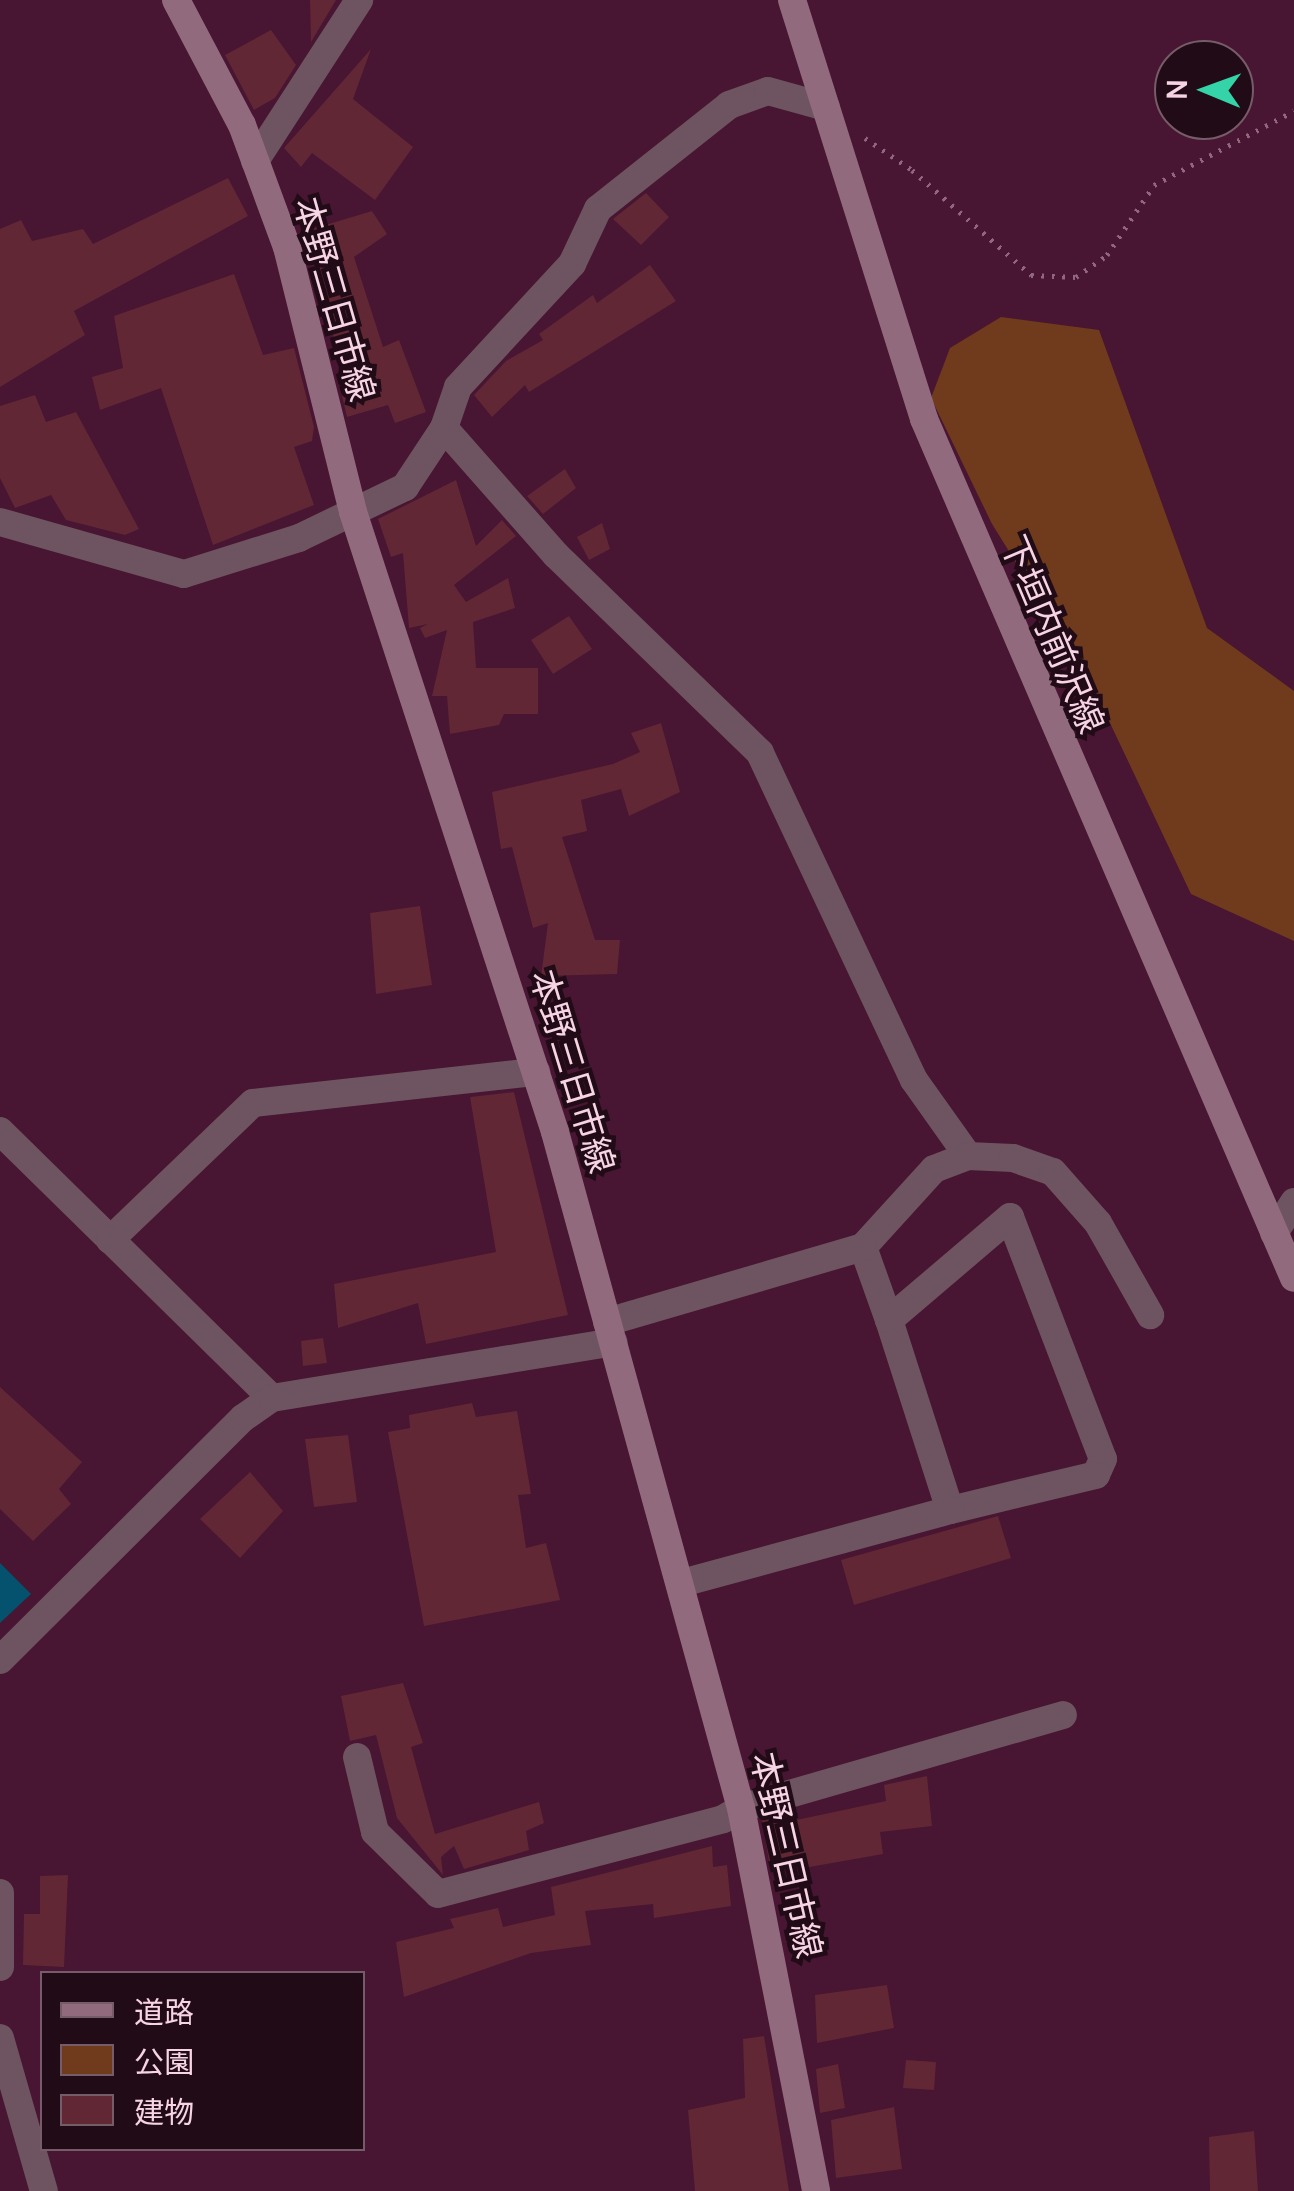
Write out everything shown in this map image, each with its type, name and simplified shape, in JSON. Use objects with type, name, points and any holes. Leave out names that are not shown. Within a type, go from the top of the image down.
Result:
[{"type":"main road","name":"本野三日市線","points":[[176,0],[255,161],[287,247],[353,512],[536,1072],[682,1583],[741,1808],[816,2191]]},
{"type":"main road","name":"下垣内前沢線","points":[[792,0],[924,418],[1294,1278]]},
{"type":"street","points":[[255,161],[359,0]]},
{"type":"street","points":[[0,522],[184,574],[353,512],[405,487],[444,428],[458,387],[572,264],[598,209],[642,170],[729,105],[768,91],[826,107]]},
{"type":"street","points":[[444,428],[556,555],[760,753],[914,1080],[968,1156]]},
{"type":"street","points":[[110,1240],[253,1103],[536,1072]]},
{"type":"street","points":[[0,1131],[272,1398]]},
{"type":"street","points":[[0,1660],[243,1418],[272,1398],[610,1332],[863,1247],[934,1170],[968,1156],[1013,1158],[1053,1172],[1098,1223],[1150,1315]]},
{"type":"street","points":[[1274,1234],[1294,1202]]},
{"type":"street","points":[[682,1583],[1096,1475],[1103,1458],[1010,1217],[888,1320]]},
{"type":"street","points":[[863,1247],[950,1510]]},
{"type":"street","points":[[357,1757],[375,1832],[438,1894],[723,1819],[741,1808],[1062,1715]]},
{"type":"street","points":[[0,1893],[0,1967]]},
{"type":"street","points":[[0,2038],[44,2191]]},
{"type":"path","points":[[826,107],[849,133],[874,141],[912,170],[1031,275],[1076,277],[1107,255],[1154,186],[1294,111]]},
{"type":"green space","points":[[1001,317],[1099,330],[1207,628],[1294,691],[1294,941],[1191,894],[1092,685],[992,524],[931,398],[950,348]]},
{"type":"water","points":[[0,1563],[31,1594],[0,1623]]},
{"type":"building","points":[[310,0],[336,0],[311,42]]},
{"type":"building","points":[[271,30],[296,65],[275,98],[254,110],[225,55]]},
{"type":"building","points":[[371,49],[353,99],[413,147],[375,200],[312,153],[301,167],[284,148]]},
{"type":"building","points":[[228,178],[248,216],[74,311],[85,335],[0,387],[0,229],[21,220],[32,241],[83,229],[93,244]]},
{"type":"building","points":[[646,193],[669,217],[641,245],[613,219]]},
{"type":"building","points":[[372,211],[387,234],[354,257],[383,347],[399,340],[426,412],[395,423],[388,405],[347,417],[337,374],[345,372],[321,298],[327,295],[309,230]]},
{"type":"building","points":[[650,265],[676,301],[529,392],[525,385],[492,417],[474,395],[506,361],[543,340],[539,334],[593,295],[597,303]]},
{"type":"building","points":[[234,274],[263,355],[294,348],[314,427],[312,441],[294,447],[314,505],[213,545],[161,388],[100,410],[92,377],[123,368],[114,316]]},
{"type":"building","points":[[35,395],[46,422],[76,412],[139,529],[125,535],[66,520],[51,495],[15,508],[0,478],[0,406]]},
{"type":"building","points":[[565,469],[576,488],[543,514],[527,496]]},
{"type":"building","points":[[456,480],[476,546],[502,520],[516,536],[454,585],[466,602],[508,578],[515,608],[473,622],[476,668],[538,668],[538,714],[504,714],[499,725],[450,734],[447,696],[432,696],[447,630],[425,638],[420,628],[428,624],[409,628],[403,553],[391,557],[378,519]]},
{"type":"building","points":[[602,523],[610,549],[589,560],[577,537]]},
{"type":"building","points":[[569,616],[592,649],[553,674],[531,640]]},
{"type":"building","points":[[661,723],[680,792],[629,816],[621,789],[581,800],[587,831],[562,837],[595,940],[620,940],[617,974],[541,976],[548,923],[533,928],[512,847],[501,849],[492,792],[613,764],[640,752],[631,733]]},
{"type":"building","points":[[420,906],[432,985],[376,994],[370,913]]},
{"type":"building","points":[[514,1092],[568,1315],[426,1344],[418,1303],[338,1328],[334,1284],[496,1252],[470,1097]]},
{"type":"building","points":[[323,1338],[327,1363],[303,1366],[301,1341]]},
{"type":"building","points":[[0,1387],[82,1462],[59,1489],[71,1504],[33,1541],[0,1509]]},
{"type":"building","points":[[472,1403],[476,1417],[517,1411],[531,1494],[518,1495],[526,1548],[546,1543],[560,1600],[424,1626],[388,1432],[410,1428],[409,1415]]},
{"type":"building","points":[[348,1435],[357,1502],[314,1507],[305,1439]]},
{"type":"building","points":[[250,1472],[283,1511],[240,1558],[200,1519]]},
{"type":"building","points":[[998,1516],[1011,1558],[854,1605],[841,1560]]},
{"type":"building","points":[[403,1683],[423,1743],[411,1747],[435,1834],[539,1802],[544,1823],[526,1831],[529,1850],[464,1869],[454,1846],[441,1857],[443,1875],[397,1818],[376,1735],[350,1741],[341,1696]]},
{"type":"building","points":[[927,1776],[932,1826],[880,1832],[883,1854],[804,1868],[803,1859],[770,1867],[762,1820],[785,1813],[787,1822],[886,1801],[884,1785]]},
{"type":"building","points":[[712,1846],[713,1867],[727,1865],[731,1906],[654,1918],[653,1904],[585,1911],[591,1945],[531,1953],[404,1997],[396,1942],[454,1928],[450,1919],[498,1908],[503,1927],[555,1915],[551,1887]]},
{"type":"building","points":[[68,1875],[64,1967],[23,1965],[24,1914],[40,1914],[40,1876]]},
{"type":"building","points":[[887,1985],[894,2028],[817,2043],[815,1995]]},
{"type":"building","points":[[764,2036],[789,2191],[695,2191],[688,2110],[745,2098],[743,2039]]},
{"type":"building","points":[[906,2060],[936,2062],[934,2090],[903,2088]]},
{"type":"building","points":[[838,2064],[845,2108],[820,2113],[816,2069]]},
{"type":"building","points":[[894,2107],[902,2169],[836,2178],[831,2120]]},
{"type":"building","points":[[1254,2131],[1258,2191],[1210,2191],[1209,2137]]}]
